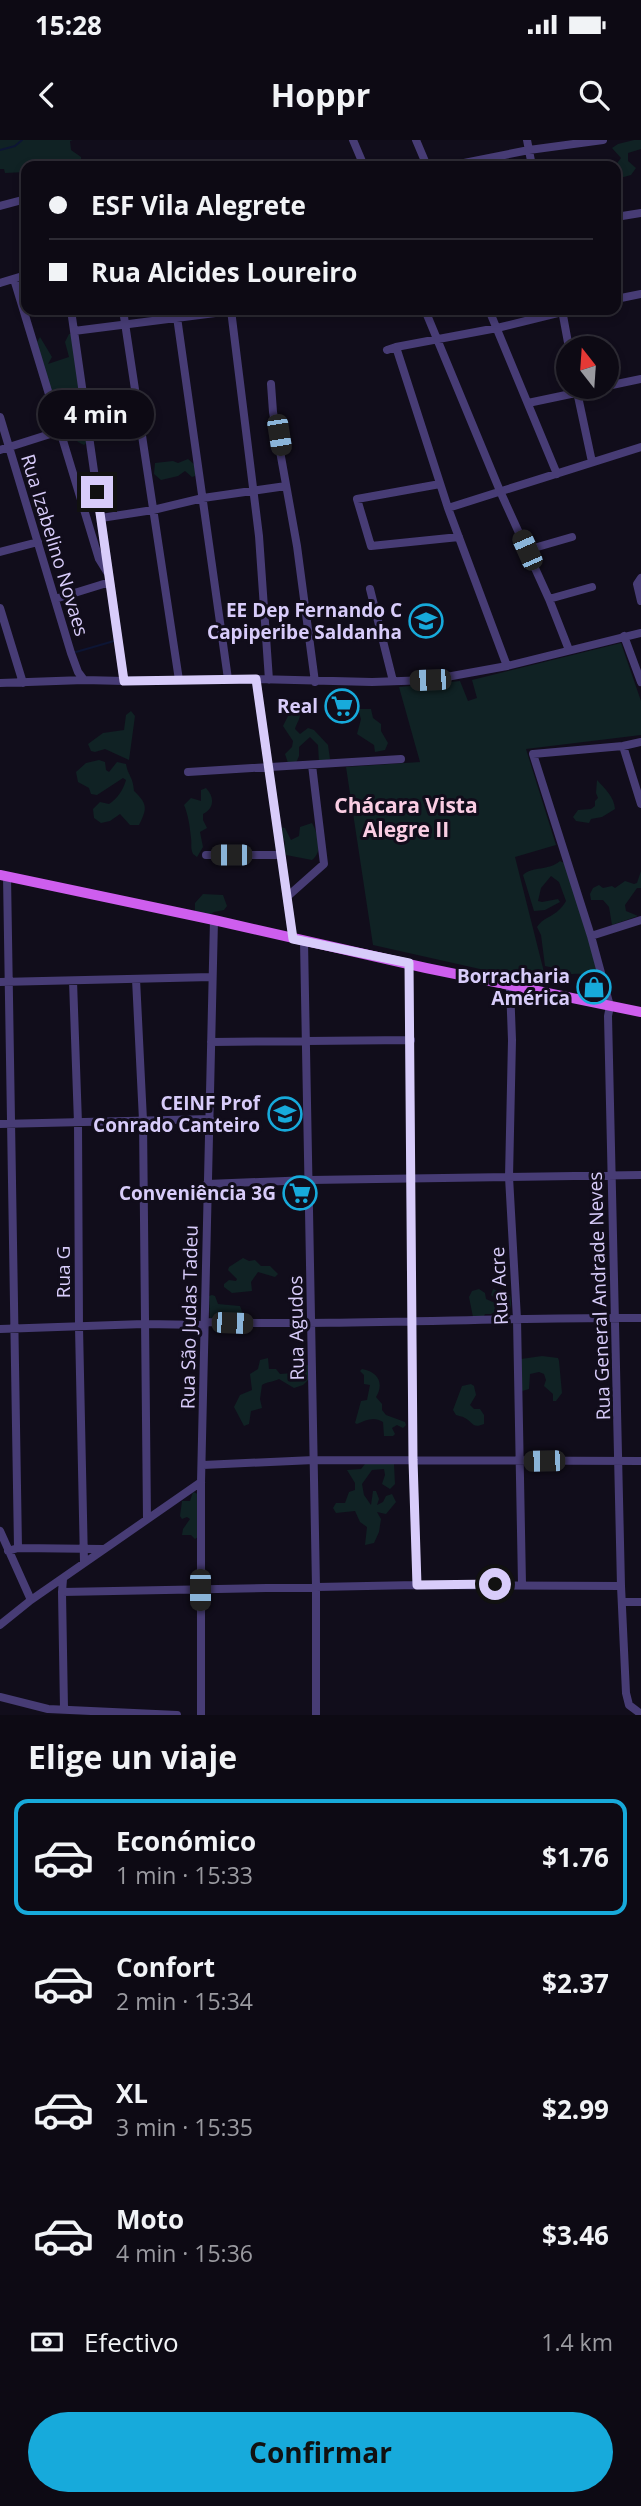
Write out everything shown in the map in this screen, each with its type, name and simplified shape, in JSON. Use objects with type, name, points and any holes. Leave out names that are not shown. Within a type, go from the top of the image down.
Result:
[{"type":"main road","points":[[3,876],[641,1012]]},
{"type":"street","points":[[353,140],[362,161]]},
{"type":"street","points":[[416,140],[425,161]]},
{"type":"street","points":[[527,140],[531,161]]},
{"type":"street","points":[[474,161],[603,140]]},
{"type":"street","points":[[0,206],[21,200]]},
{"type":"street","points":[[621,216],[641,213]]},
{"type":"street","points":[[0,283],[21,277]]},
{"type":"street","points":[[14,279],[21,302]]},
{"type":"street","points":[[621,298],[641,294]]},
{"type":"street","points":[[25,315],[99,559],[109,578]]},
{"type":"street","points":[[72,315],[124,681]]},
{"type":"street","points":[[124,315],[179,680]]},
{"type":"street","points":[[74,331],[172,315]]},
{"type":"street","points":[[177,315],[228,679]]},
{"type":"street","points":[[232,315],[260,537],[269,680]]},
{"type":"street","points":[[427,315],[569,650]]},
{"type":"street","points":[[491,315],[558,474]]},
{"type":"street","points":[[507,666],[392,349],[497,328],[546,315]]},
{"type":"street","points":[[566,315],[568,336]]},
{"type":"street","points":[[620,383],[641,379]]},
{"type":"street","points":[[271,384],[273,412],[301,571],[315,681]]},
{"type":"street","points":[[528,403],[556,395]]},
{"type":"street","points":[[578,399],[592,462]]},
{"type":"street","name":"Rua Izabelino Novaes","points":[[0,417],[5,448],[38,542],[78,672],[84,680]]},
{"type":"street","points":[[5,448],[88,422]]},
{"type":"street","points":[[448,508],[641,447]]},
{"type":"street","points":[[440,484],[357,499],[371,546],[459,537]]},
{"type":"street","points":[[101,518],[153,510],[202,498],[286,486]]},
{"type":"street","points":[[527,550],[572,537]]},
{"type":"street","points":[[0,552],[38,542]]},
{"type":"street","points":[[55,599],[109,578]]},
{"type":"street","points":[[639,582],[641,601]]},
{"type":"street","points":[[549,599],[592,587]]},
{"type":"street","points":[[370,589],[393,681]]},
{"type":"street","points":[[0,608],[23,683]]},
{"type":"street","points":[[0,683],[84,680],[430,680],[507,666],[641,633]]},
{"type":"street","points":[[624,636],[641,682]]},
{"type":"street","points":[[256,679],[293,939]]},
{"type":"street","points":[[641,742],[624,746],[641,804]]},
{"type":"street","name":"Rua General Andrade Neves","points":[[622,1602],[611,1174],[610,1006],[591,936],[533,754],[624,746]]},
{"type":"street","points":[[188,772],[401,759]]},
{"type":"street","points":[[288,896],[324,864],[312,765]]},
{"type":"street","points":[[206,855],[281,855]]},
{"type":"street","points":[[3,876],[4,981],[13,1124],[19,1548]]},
{"type":"street","name":"Rua São Judas Tadeu","points":[[201,1715],[201,1482],[214,920]]},
{"type":"street","points":[[591,936],[641,920]]},
{"type":"street","name":"Rua Agudos","points":[[304,942],[310,1180],[316,1715]]},
{"type":"street","points":[[409,963],[413,1460],[417,1585]]},
{"type":"street","points":[[4,981],[212,977]]},
{"type":"street","points":[[136,979],[143,1120],[147,1519]]},
{"type":"street","name":"Rua G","points":[[72,981],[78,1123],[84,1563]]},
{"type":"street","name":"Rua Acre","points":[[510,986],[512,1040],[509,1177],[517,1319],[522,1584]]},
{"type":"street","points":[[211,1042],[411,1040]]},
{"type":"street","points":[[0,1124],[210,1119]]},
{"type":"street","points":[[207,1184],[641,1175]]},
{"type":"street","points":[[0,1329],[144,1324],[312,1325],[641,1318]]},
{"type":"street","points":[[202,1465],[314,1460],[641,1461]]},
{"type":"street","points":[[0,1625],[31,1600],[201,1482]]},
{"type":"street","points":[[0,1531],[31,1600]]},
{"type":"street","points":[[8,1551],[19,1548],[104,1549]]},
{"type":"street","points":[[63,1579],[64,1709]]},
{"type":"street","points":[[62,1592],[417,1585],[621,1586]]},
{"type":"street","points":[[639,1714],[629,1705],[626,1693],[622,1602],[641,1602]]},
{"type":"street","points":[[0,1697],[48,1709],[177,1715]]},
{"type":"shaded area","points":[[0,140],[73,140],[70,141],[71,150],[81,157],[81,161],[21,161],[21,172],[5,173],[4,169],[0,169]]},
{"type":"shaded area","points":[[641,140],[641,149],[628,153],[628,161],[636,168],[631,175],[621,178],[621,161],[619,161],[621,158],[612,148],[618,144]]},
{"type":"shaded area","points":[[69,334],[72,334],[82,389],[96,404],[93,437],[84,445],[71,434],[66,407],[58,409],[55,398],[52,397],[37,342],[40,337],[52,357],[48,364],[69,357],[65,342]]},
{"type":"shaded area","points":[[188,459],[196,466],[195,476],[192,477],[185,471],[178,476],[161,480],[154,474],[155,463],[178,463]]},
{"type":"shaded area","points":[[621,643],[641,701],[641,735],[526,749],[556,845],[515,857],[547,984],[373,945],[346,767],[420,762],[399,687],[460,681],[468,701],[477,698],[472,680]]},
{"type":"shaded area","points":[[297,707],[300,715],[295,729],[300,734],[308,728],[314,730],[328,745],[330,759],[319,762],[318,745],[310,737],[299,747],[296,763],[288,763],[285,754],[292,747],[293,741],[283,726],[291,710]]},
{"type":"shaded area","points":[[358,709],[371,709],[373,718],[381,724],[381,731],[388,743],[385,750],[375,752],[374,745],[357,734],[361,719]]},
{"type":"shaded area","points":[[131,711],[135,716],[129,760],[105,749],[91,751],[88,744],[103,733],[124,730],[126,715]]},
{"type":"shaded area","points":[[99,760],[105,762],[109,772],[117,762],[126,764],[134,791],[145,807],[139,825],[130,825],[120,814],[101,823],[94,818],[93,809],[100,802],[112,802],[120,794],[126,780],[123,778],[97,795],[91,794],[89,788],[78,782],[76,772],[86,763]]},
{"type":"shaded area","points":[[597,780],[611,796],[615,809],[602,817],[591,819],[589,823],[576,821],[573,817],[578,810],[595,806],[598,798]]},
{"type":"shaded area","points":[[206,788],[212,803],[203,814],[207,828],[200,832],[203,847],[197,857],[192,852],[184,805],[191,798],[201,801],[201,790]]},
{"type":"shaded area","points":[[312,823],[319,842],[316,856],[312,860],[286,855],[285,841],[279,838],[279,827],[285,828],[291,840],[299,836],[300,827]]},
{"type":"shaded area","points":[[560,861],[564,863],[583,916],[600,983],[595,983],[586,975],[567,974],[545,966],[541,935],[537,927],[558,911],[566,901],[559,882],[551,876],[541,888],[538,901],[558,899],[560,902],[545,910],[534,911],[523,875]]},
{"type":"shaded area","points":[[641,871],[641,888],[637,888],[625,905],[626,911],[638,916],[612,925],[609,907],[603,900],[591,900],[593,888],[599,885],[603,888],[615,888],[625,881],[637,883]]},
{"type":"shaded area","points":[[203,894],[223,895],[227,906],[224,910],[206,917],[195,913],[195,903]]},
{"type":"shaded area","points":[[243,1258],[255,1260],[261,1266],[270,1266],[278,1274],[275,1277],[258,1272],[251,1282],[252,1291],[232,1293],[224,1284],[237,1279],[228,1270]]},
{"type":"shaded area","points":[[479,1289],[485,1293],[486,1299],[495,1303],[498,1301],[491,1295],[493,1289],[510,1295],[508,1313],[502,1317],[496,1311],[473,1317],[469,1297],[472,1291]]},
{"type":"shaded area","points":[[212,1295],[218,1304],[240,1306],[245,1319],[210,1320],[209,1296]]},
{"type":"shaded area","points":[[542,1356],[558,1358],[559,1361],[562,1393],[556,1401],[553,1401],[553,1394],[544,1386],[544,1374],[539,1372],[530,1374],[529,1389],[519,1392],[521,1359]]},
{"type":"shaded area","points":[[268,1358],[269,1369],[276,1369],[280,1374],[293,1373],[305,1364],[310,1366],[309,1379],[294,1388],[279,1379],[262,1385],[262,1408],[251,1411],[249,1424],[244,1426],[234,1407],[240,1395],[252,1390],[250,1374],[258,1369],[260,1360]]},
{"type":"shaded area","points":[[362,1369],[378,1379],[380,1388],[376,1397],[386,1415],[405,1422],[403,1428],[397,1425],[392,1428],[395,1434],[393,1436],[384,1436],[383,1422],[380,1420],[370,1419],[355,1423],[361,1401],[367,1400],[370,1385],[364,1384],[364,1375],[360,1371]]},
{"type":"shaded area","points":[[471,1384],[476,1395],[470,1405],[474,1409],[480,1409],[484,1415],[484,1424],[475,1425],[456,1415],[453,1410],[462,1386]]},
{"type":"shaded area","points":[[365,1464],[394,1464],[395,1484],[390,1489],[382,1484],[384,1469],[372,1470],[362,1484],[364,1495],[371,1505],[373,1491],[376,1491],[379,1499],[377,1505],[392,1494],[396,1502],[386,1514],[377,1512],[381,1519],[379,1532],[374,1543],[365,1545],[367,1527],[360,1522],[355,1511],[336,1513],[333,1508],[336,1503],[345,1503],[349,1492],[355,1490],[355,1483],[347,1470],[361,1469]]},
{"type":"shaded area","points":[[193,1492],[198,1494],[198,1537],[195,1539],[191,1535],[182,1535],[190,1519],[182,1519],[180,1516],[182,1501],[190,1501]]},
{"type":"waterway","points":[[0,150],[15,146],[22,140]]},
{"type":"waterway","points":[[76,652],[114,641]]},
{"type":"place","name":"EE Dep Fernando C Capiperibe Saldanha","points":[[426,621]]},
{"type":"place","name":"Real","points":[[342,706]]},
{"type":"place","name":"Borracharia América","points":[[594,987]]},
{"type":"place","name":"CEINF Prof Conrado Canteiro","points":[[285,1114]]},
{"type":"place","name":"Conveniência 3G","points":[[300,1193]]},
{"type":"district","name":"Chácara Vista Alegre II","points":[[406,818]]},
{"type":"route","points":[[97,492],[124,681],[256,679],[293,939],[409,963],[413,1460],[417,1585],[495,1584]]}]
